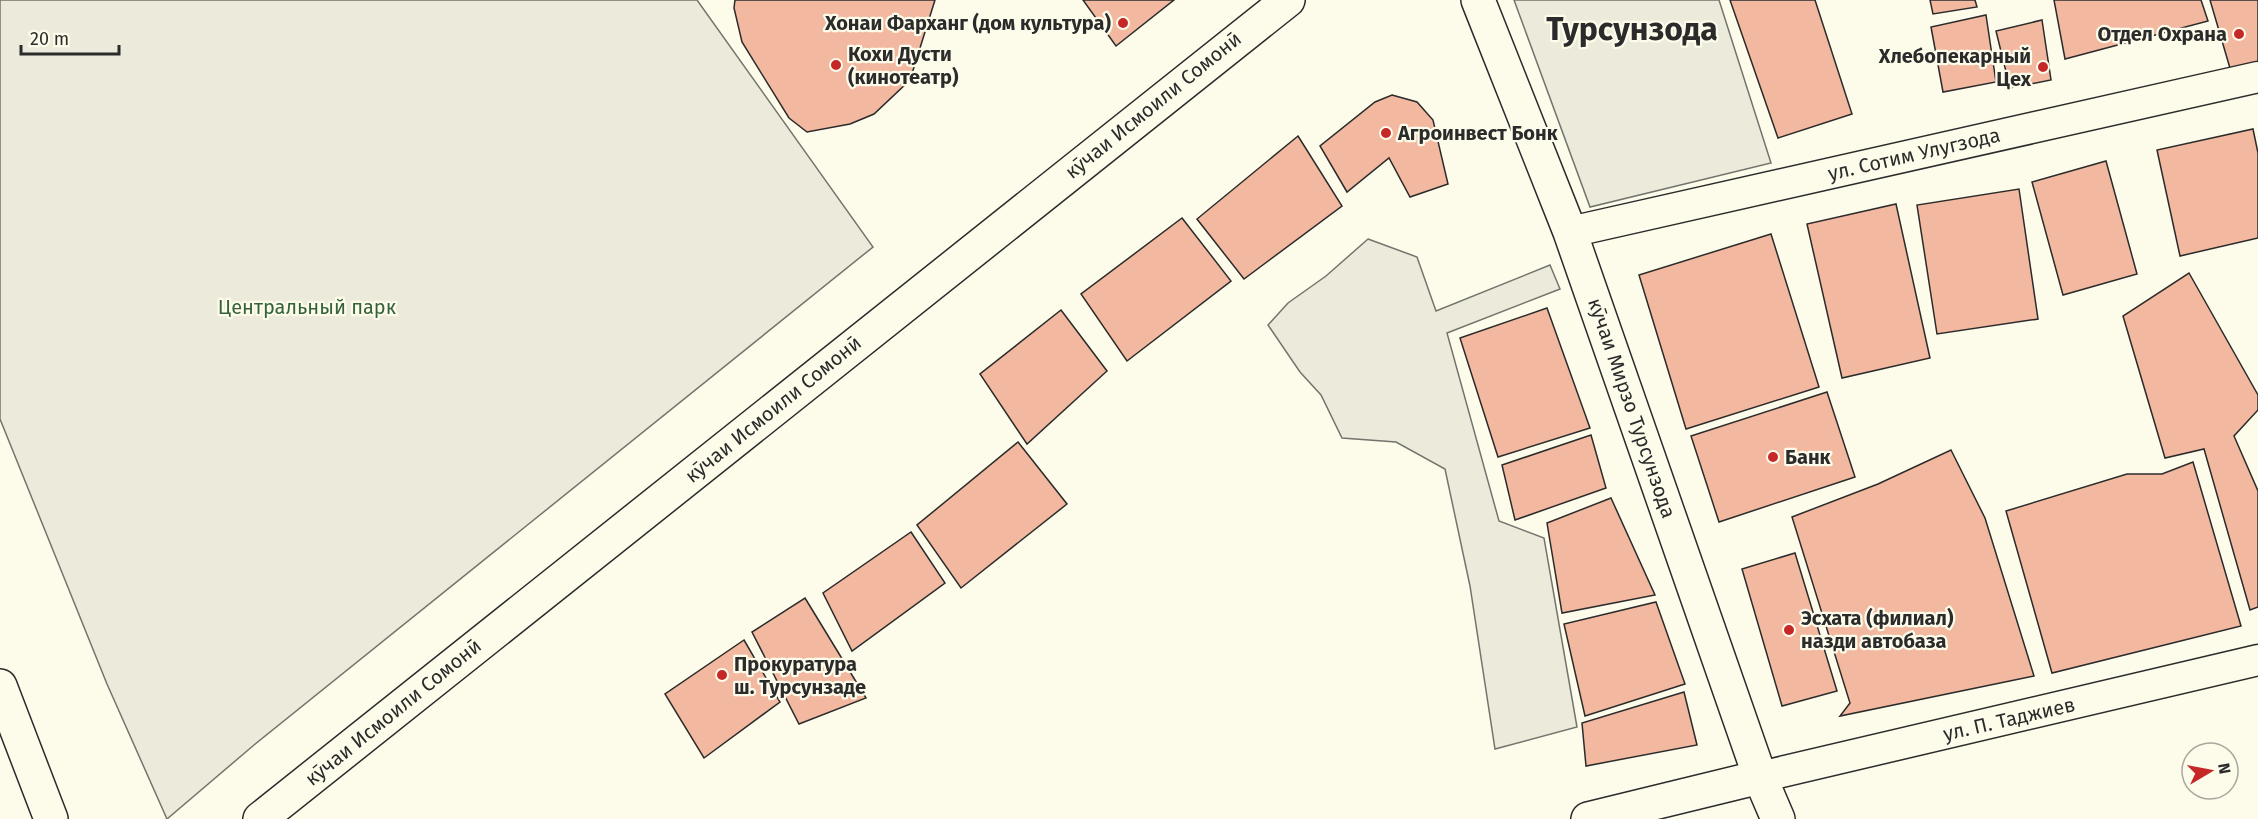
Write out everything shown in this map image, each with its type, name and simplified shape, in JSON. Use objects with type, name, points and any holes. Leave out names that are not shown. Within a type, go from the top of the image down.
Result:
[{"type":"street","name":"кӯчаи Исмоили Сомонӣ","points":[[260,819],[1288,0]]},
{"type":"street","name":"кӯчаи Мирзо Турсунзода","points":[[1478,0],[1570,232],[1760,777],[1778,819]]},
{"type":"street","name":"ул. Сотим Улугзода","points":[[1570,232],[2258,77]]},
{"type":"street","name":"ул. П. Таджиев","points":[[1760,777],[2258,660]]},
{"type":"street","points":[[0,686],[51,819]]},
{"type":"street","points":[[1588,819],[1760,777]]},
{"type":"green space","name":"Центральный парк","points":[[0,0],[697,0],[873,247],[254,745],[167,819],[107,684],[0,419]]},
{"type":"green space","points":[[1514,0],[1719,0],[1771,163],[1590,207]]},
{"type":"shaded area","points":[[1368,239],[1417,257],[1436,311],[1550,265],[1560,289],[1447,333],[1499,521],[1544,538],[1577,727],[1495,749],[1470,586],[1445,469],[1396,442],[1342,438],[1321,395],[1300,372],[1268,325],[1288,303],[1326,276]]},
{"type":"building","name":"Кохи Дусти (кинотеатр)","points":[[735,0],[935,0],[910,80],[874,114],[850,124],[807,132],[789,118],[742,42],[734,8]]},
{"type":"building","name":"Хонаи Фарханг (дом культура)","points":[[1083,0],[1174,0],[1116,46]]},
{"type":"building","points":[[1730,0],[1815,0],[1852,114],[1778,138]]},
{"type":"building","points":[[1930,0],[1975,0],[1977,7],[1933,14]]},
{"type":"building","points":[[2054,0],[2201,0],[2208,21],[2065,59]]},
{"type":"building","name":"Отдел Охрана","points":[[2210,0],[2258,0],[2258,68],[2232,75]]},
{"type":"building","points":[[1986,15],[1996,82],[1943,92],[1931,27]]},
{"type":"building","points":[[2042,20],[2051,80],[2010,88],[1996,31]]},
{"type":"building","name":"Агроинвест Бонк","points":[[1392,95],[1417,102],[1433,120],[1448,184],[1410,197],[1389,158],[1347,192],[1320,146],[1375,102]]},
{"type":"building","points":[[2253,129],[2258,153],[2258,238],[2180,256],[2157,150]]},
{"type":"building","points":[[1298,136],[1342,206],[1244,279],[1197,219]]},
{"type":"building","points":[[2106,161],[2137,274],[2063,295],[2032,182]]},
{"type":"building","points":[[2019,189],[2038,319],[1937,334],[1917,205]]},
{"type":"building","points":[[1896,204],[1930,358],[1842,378],[1807,224]]},
{"type":"building","points":[[1182,218],[1231,281],[1127,361],[1081,294]]},
{"type":"building","points":[[1771,234],[1819,387],[1686,429],[1639,275]]},
{"type":"building","points":[[2189,273],[2258,395],[2258,410],[2234,436],[2258,491],[2258,607],[2250,610],[2204,449],[2165,458],[2123,316]]},
{"type":"building","points":[[1547,308],[1590,428],[1498,457],[1460,338]]},
{"type":"building","points":[[1061,310],[1107,371],[1027,444],[980,374]]},
{"type":"building","name":"Банк","points":[[1827,392],[1855,477],[1719,522],[1691,436]]},
{"type":"building","points":[[1591,435],[1606,488],[1515,520],[1502,465]]},
{"type":"building","points":[[1018,442],[1067,504],[961,588],[917,525]]},
{"type":"building","points":[[1951,450],[1985,518],[2034,676],[1840,716],[1850,703],[1792,517],[1878,484]]},
{"type":"building","points":[[2193,462],[2241,626],[2052,673],[2006,511],[2127,474],[2162,474]]},
{"type":"building","points":[[1611,498],[1655,595],[1562,613],[1547,523]]},
{"type":"building","points":[[911,532],[945,583],[852,651],[823,593]]},
{"type":"building","name":"Эсхата (филиал) назди автобаза","points":[[1795,553],[1837,691],[1782,706],[1742,569]]},
{"type":"building","points":[[805,598],[866,698],[799,724],[752,632]]},
{"type":"building","points":[[1656,602],[1685,684],[1585,716],[1564,624]]},
{"type":"building","points":[[744,640],[780,702],[704,758],[665,694]]},
{"type":"building","points":[[1684,692],[1697,745],[1586,766],[1582,723]]},
{"type":"place","name":"Хонаи Фарханг (дом культура)","points":[[1123,23]]},
{"type":"place","name":"Отдел Охрана","points":[[2239,34]]},
{"type":"place","name":"Кохи Дусти (кинотеатр)","points":[[836,65]]},
{"type":"place","name":"Хлебопекарный Цех","points":[[2043,67]]},
{"type":"place","name":"Агроинвест Бонк","points":[[1386,133]]},
{"type":"place","name":"Банк","points":[[1773,457]]},
{"type":"place","name":"Эсхата (филиал) назди автобаза","points":[[1789,630]]},
{"type":"place","name":"Прокуратура ш. Турсунзаде","points":[[722,675]]},
{"type":"district","name":"Турсунзода","points":[[1632,29]]}]
